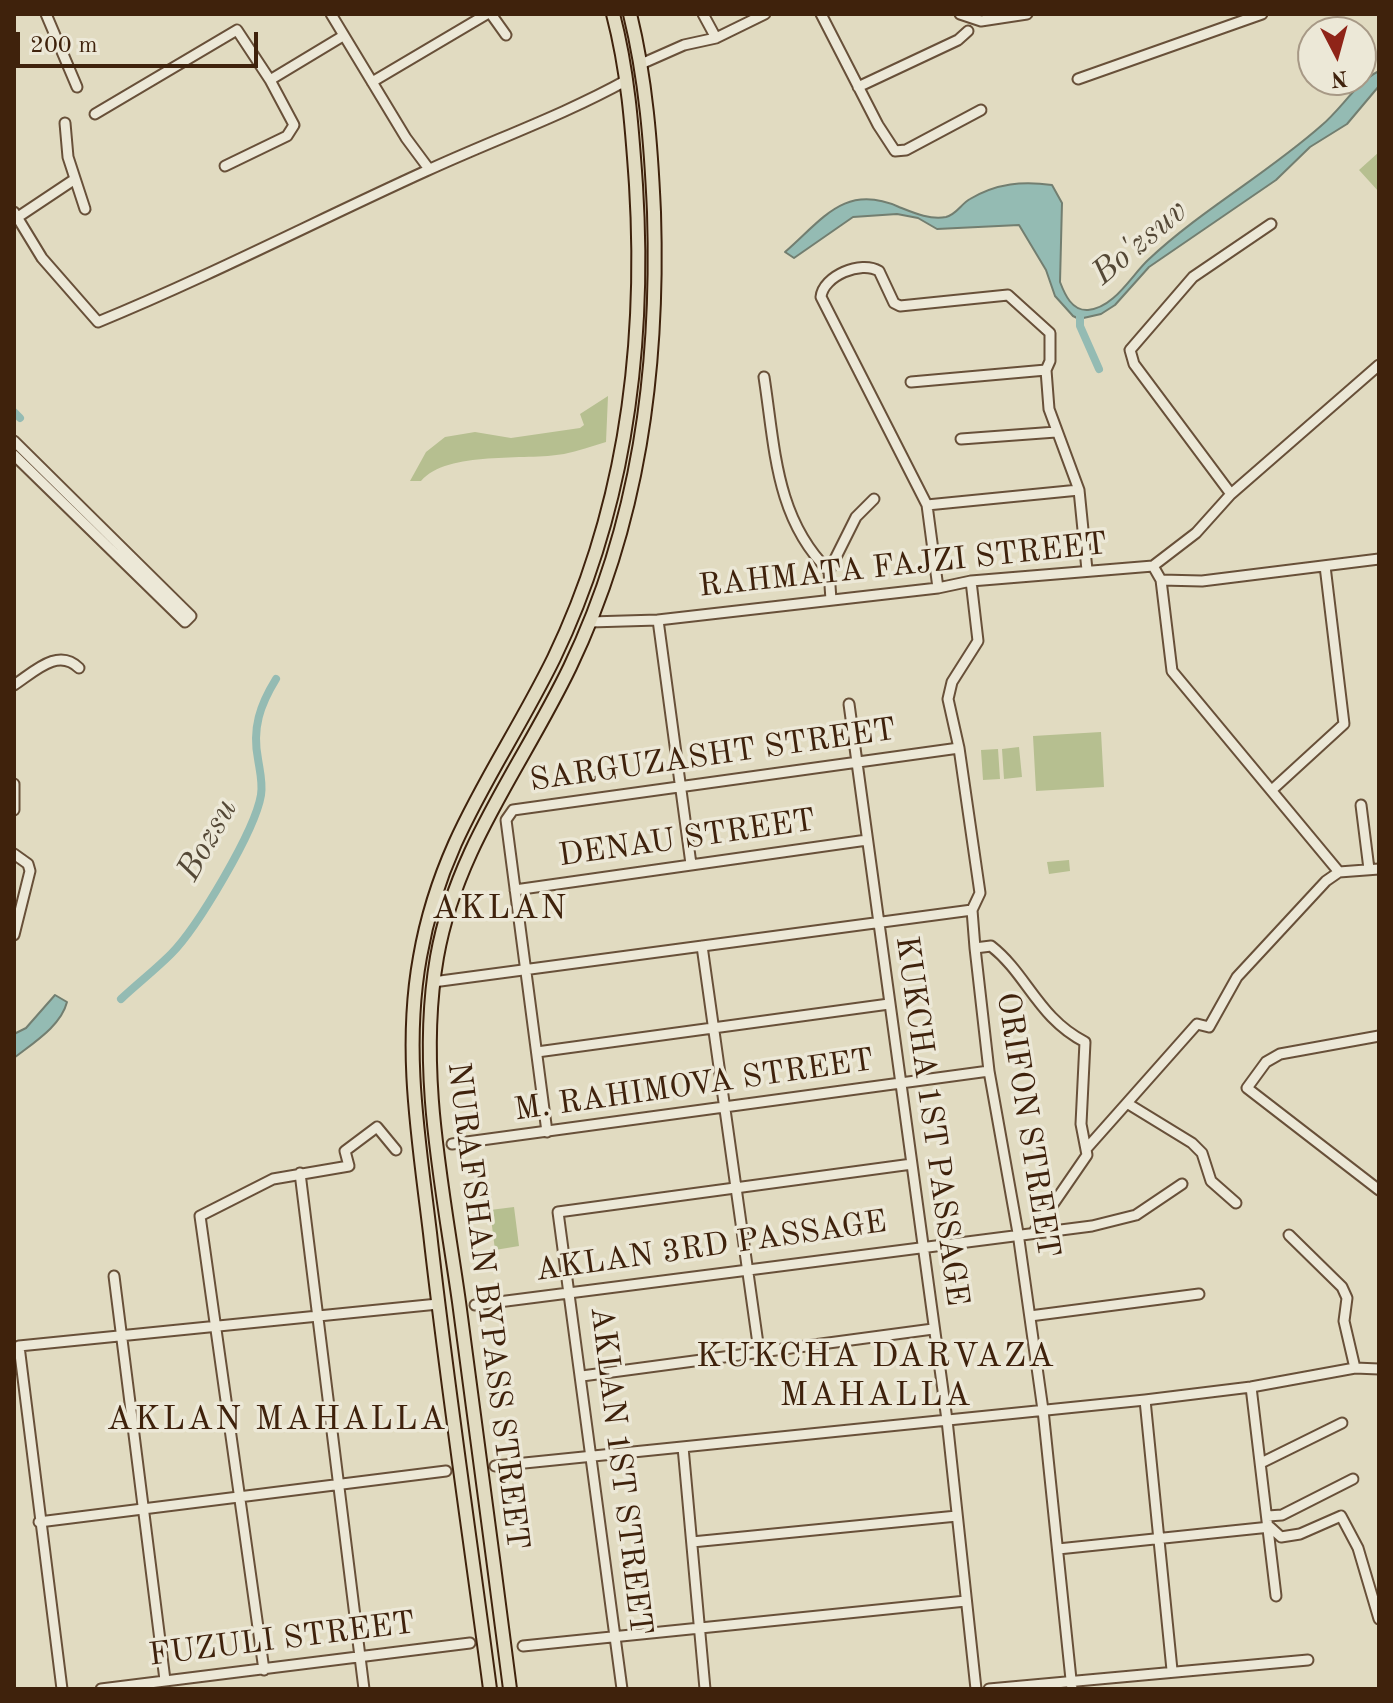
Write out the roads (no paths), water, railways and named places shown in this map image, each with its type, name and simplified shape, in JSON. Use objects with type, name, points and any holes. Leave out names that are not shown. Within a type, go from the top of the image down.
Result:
[{"type":"main road","name":"NURAFSHAN BYPASS STREET","points":[[490,1689],[438,1304],[412,1061],[415,995],[426,929],[454,841],[570,623],[606,521],[624,441],[636,352],[639,249],[627,80],[613,14]]},
{"type":"main road","name":"NURAFSHAN BYPASS STREET","points":[[510,1689],[432,1112],[428,1049],[433,982],[441,934],[470,848],[552,703],[590,622],[618,543],[642,444],[654,326],[655,248],[650,144],[641,64],[630,14]]},
{"type":"main road","points":[[639,249],[647,253],[655,248]]},
{"type":"main road","points":[[624,441],[634,436],[642,444]]},
{"type":"main road","points":[[454,841],[460,849],[470,848]]},
{"type":"main road","points":[[426,929],[435,925],[441,934]]},
{"type":"street","points":[[46,14],[77,87]]},
{"type":"street","points":[[331,14],[429,169]]},
{"type":"street","points":[[372,82],[489,14],[506,35]]},
{"type":"street","points":[[703,14],[716,38]]},
{"type":"street","points":[[641,64],[684,45],[716,38],[765,14]]},
{"type":"street","points":[[821,14],[895,151],[906,150],[981,110]]},
{"type":"street","points":[[960,14],[981,21],[1027,14]]},
{"type":"street","points":[[1078,79],[1262,14]]},
{"type":"street","points":[[95,114],[237,30],[270,80],[294,125],[287,136],[225,166]]},
{"type":"street","points":[[858,87],[958,40],[968,31]]},
{"type":"street","points":[[270,80],[343,36]]},
{"type":"street","points":[[75,179],[16,214],[42,258],[98,322],[225,267],[429,169],[504,140],[627,80]]},
{"type":"street","points":[[65,123],[75,179],[85,209]]},
{"type":"street","points":[[1231,494],[1134,364],[1130,350],[1193,277],[1271,224]]},
{"type":"street","points":[[938,588],[927,505],[821,297],[827,283],[858,266],[879,271],[894,303],[900,306],[1012,296],[1050,333],[1050,361],[1046,370],[1049,409],[1079,490],[1087,570]]},
{"type":"street","points":[[1339,872],[1172,671],[1161,580],[1153,566],[1196,533],[1231,494],[1379,365]]},
{"type":"street","points":[[911,382],[1046,370]]},
{"type":"street","points":[[764,377],[782,497],[809,551],[829,571]]},
{"type":"street","points":[[961,439],[1056,432]]},
{"type":"street","points":[[14,441],[191,616],[185,622],[14,455]]},
{"type":"street","points":[[927,505],[1079,490]]},
{"type":"street","points":[[831,600],[829,571],[856,517],[874,499]]},
{"type":"street","points":[[1161,580],[1202,581],[1379,559]]},
{"type":"street","name":"RAHMATA FAJZI STREET","points":[[590,622],[658,620],[938,588],[971,581],[1153,566]]},
{"type":"street","points":[[1273,789],[1344,724],[1325,566]]},
{"type":"street","name":"ORIFON STREET","points":[[971,581],[978,641],[948,693],[980,893],[972,910],[989,1071],[1018,1233],[1043,1410],[1071,1684]]},
{"type":"street","name":"RAHMATA FAJZI STREET","points":[[658,620],[691,864]]},
{"type":"street","points":[[14,685],[55,659],[66,658],[79,668]]},
{"type":"street","name":"KUKCHA 1ST PASSAGE","points":[[849,704],[947,1420],[976,1689]]},
{"type":"street","name":"SARGUZASHT STREET","points":[[547,1132],[506,820],[513,810],[959,748]]},
{"type":"street","points":[[14,784],[14,810]]},
{"type":"street","points":[[1034,1232],[1067,1188],[1087,1148],[1130,1105],[1197,1024],[1209,1027],[1237,977],[1326,881],[1339,872],[1374,869],[1361,805]]},
{"type":"street","name":"DENAU STREET","points":[[515,890],[867,840]]},
{"type":"street","points":[[14,854],[28,864],[30,871],[14,935]]},
{"type":"street","points":[[433,982],[972,910]]},
{"type":"street","points":[[702,946],[759,1351]]},
{"type":"street","points":[[975,948],[991,946],[1001,953],[1041,1008],[1085,1042],[1081,1124],[1087,1148]]},
{"type":"street","points":[[537,1052],[889,1004]]},
{"type":"street","points":[[1379,1036],[1280,1054],[1266,1062],[1247,1088],[1379,1190]]},
{"type":"street","name":"M. RAHIMOVA STREET","points":[[452,1144],[989,1071]]},
{"type":"street","points":[[1130,1105],[1192,1143],[1202,1153],[1211,1181],[1236,1203]]},
{"type":"street","points":[[264,1670],[218,1326],[200,1216],[273,1179],[349,1166],[345,1151],[377,1127],[396,1150]]},
{"type":"street","points":[[734,1187],[912,1164]]},
{"type":"street","points":[[300,1173],[364,1689]]},
{"type":"street","name":"АKLАN 3RD PASSAGE","points":[[475,1305],[923,1245],[1092,1226],[1136,1215],[1182,1184]]},
{"type":"street","name":"AKLAN 1ST STREET","points":[[622,1689],[558,1212],[734,1187]]},
{"type":"street","points":[[1289,1235],[1342,1287],[1347,1298],[1344,1321],[1355,1368]]},
{"type":"street","points":[[114,1276],[165,1680]]},
{"type":"street","points":[[1030,1316],[1199,1294]]},
{"type":"street","points":[[62,1689],[19,1346],[438,1304]]},
{"type":"street","points":[[582,1376],[933,1329]]},
{"type":"street","points":[[495,1466],[1145,1400],[1251,1387],[1355,1368],[1379,1369]]},
{"type":"street","points":[[1251,1387],[1276,1596]]},
{"type":"street","points":[[1145,1400],[1172,1670]]},
{"type":"street","points":[[1261,1463],[1342,1423]]},
{"type":"street","points":[[683,1447],[705,1689]]},
{"type":"street","points":[[39,1522],[446,1471]]},
{"type":"street","points":[[1058,1549],[1269,1521],[1353,1479]]},
{"type":"street","points":[[692,1542],[957,1516]]},
{"type":"street","points":[[1269,1521],[1279,1537],[1290,1536],[1341,1516],[1358,1548],[1379,1619]]},
{"type":"street","points":[[523,1646],[966,1601]]},
{"type":"street","name":"FUZULI STREET","points":[[101,1689],[470,1643]]},
{"type":"street","points":[[989,1689],[1071,1684],[1172,1670],[1308,1660]]},
{"type":"street","points":[[216,1676],[217,1689]]},
{"type":"water","points":[[1350,96],[1371,96],[1347,124],[1310,147],[1276,180],[1149,267],[1115,305],[1101,314],[1079,319],[1073,316],[1055,296],[1046,270],[1019,225],[937,229],[918,218],[897,214],[853,217],[794,258],[785,252],[824,217],[849,202],[864,199],[880,201],[940,218],[953,214],[967,201],[1000,186],[1020,183],[1052,185],[1062,203],[1060,282],[1073,305],[1082,310],[1097,308],[1114,298],[1168,242],[1329,119]]},
{"type":"water","points":[[55,995],[67,1002],[59,1019],[14,1058],[14,1034],[26,1028]]},
{"type":"waterway","points":[[1080,315],[1080,326],[1099,369]]},
{"type":"waterway","points":[[14,412],[20,418]]},
{"type":"waterway","name":"Bozsu","points":[[121,999],[182,941],[237,854],[262,791],[256,748],[257,727],[276,679]]},
{"type":"district","name":"AKLAN","points":[[500,909]]},
{"type":"district","name":"KUKCHA DARVAZA MAHALLA","points":[[876,1376]]},
{"type":"district","name":"AKLAN MAHALLA","points":[[277,1420]]},
{"type":"water label","name":"Bo'zsuv","points":[[1140,243]]}]
